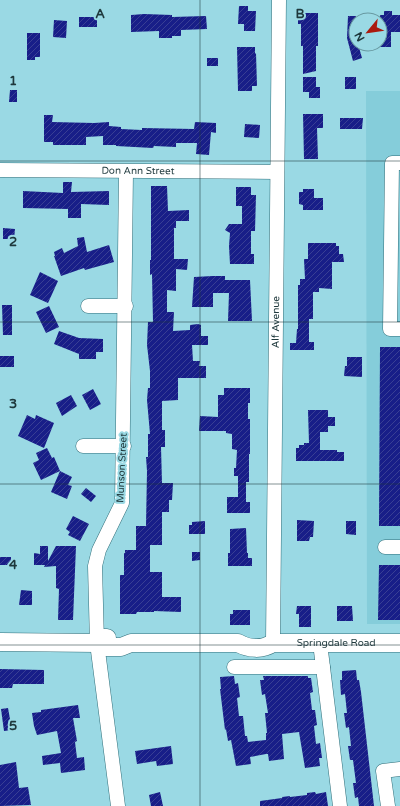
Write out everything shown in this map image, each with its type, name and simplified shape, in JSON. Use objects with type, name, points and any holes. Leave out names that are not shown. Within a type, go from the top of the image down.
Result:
[{"type":"main road","name":"Springdale Road","points":[[0,642],[97,643],[102,647],[121,647],[131,643],[238,643],[247,648],[266,648],[273,643],[400,643]]},
{"type":"street","name":"Alf Avenue","points":[[273,643],[279,0]]},
{"type":"street","points":[[400,163],[392,163],[390,329],[400,329]]},
{"type":"street","name":"Don Ann Street","points":[[0,170],[277,172]]},
{"type":"street","name":"Munson Street","points":[[118,806],[97,643],[95,566],[99,550],[122,503],[126,306],[126,172]]},
{"type":"street","points":[[88,306],[126,306]]},
{"type":"street","points":[[83,446],[124,446]]},
{"type":"street","points":[[385,547],[400,547]]},
{"type":"street","points":[[320,644],[340,806]]},
{"type":"street","points":[[234,667],[323,667]]},
{"type":"street","points":[[388,806],[384,771],[400,769]]},
{"type":"shaded area","points":[[366,91],[400,91],[400,624],[367,624]]},
{"type":"building","points":[[239,6],[248,6],[248,11],[256,11],[255,31],[244,31],[244,24],[238,24]]},
{"type":"building","points":[[392,11],[392,15],[400,15],[400,32],[391,32],[391,47],[388,47],[388,12],[384,12]]},
{"type":"building","points":[[298,13],[318,13],[316,71],[303,74],[303,46],[301,46],[301,24],[298,24]]},
{"type":"building","points":[[131,15],[172,15],[172,17],[206,16],[207,29],[181,30],[181,36],[172,36],[172,38],[159,38],[159,31],[131,32]]},
{"type":"building","points":[[348,16],[348,42],[347,38]]},
{"type":"building","points":[[79,17],[97,17],[97,27],[79,27]]},
{"type":"building","points":[[54,20],[67,21],[66,38],[53,37]]},
{"type":"building","points":[[27,33],[40,33],[40,57],[35,57],[35,60],[27,60]]},
{"type":"building","points":[[237,47],[255,47],[257,86],[252,86],[252,91],[238,91]]},
{"type":"building","points":[[351,52],[360,52],[362,58],[353,61]]},
{"type":"building","points":[[207,58],[218,58],[218,66],[207,66]]},
{"type":"building","points":[[303,77],[316,77],[316,87],[320,87],[320,98],[309,98],[309,92],[303,92]]},
{"type":"building","points":[[345,77],[356,77],[356,89],[345,89]]},
{"type":"building","points":[[10,90],[17,90],[17,102],[9,102]]},
{"type":"building","points":[[303,114],[323,114],[323,128],[317,128],[318,159],[304,159]]},
{"type":"building","points":[[44,115],[53,115],[52,122],[109,122],[109,126],[121,127],[121,129],[142,130],[142,128],[194,129],[195,122],[216,123],[216,133],[211,132],[209,155],[196,154],[197,143],[176,143],[176,147],[154,146],[153,148],[116,146],[103,145],[103,136],[86,137],[86,145],[53,145],[53,142],[44,142]]},
{"type":"building","points":[[340,118],[363,118],[362,129],[340,129]]},
{"type":"building","points":[[245,124],[260,125],[259,138],[244,137]]},
{"type":"building","points":[[63,182],[72,182],[71,192],[109,191],[109,205],[81,204],[81,218],[68,218],[68,209],[23,208],[23,191],[63,193]]},
{"type":"building","points":[[151,186],[167,186],[168,211],[189,210],[189,221],[176,221],[176,228],[174,228],[174,259],[188,259],[187,270],[176,269],[176,291],[167,290],[167,312],[174,312],[173,331],[190,330],[190,325],[198,324],[201,325],[201,336],[208,336],[208,345],[192,345],[193,361],[200,361],[199,366],[206,366],[206,378],[178,378],[178,400],[162,401],[162,430],[165,430],[165,447],[161,447],[162,483],[173,483],[172,500],[169,500],[169,512],[162,512],[162,545],[150,545],[150,572],[162,572],[162,597],[181,597],[181,612],[154,611],[137,612],[136,614],[120,614],[120,575],[124,575],[124,553],[125,550],[136,550],[136,526],[146,526],[146,457],[148,457],[148,434],[150,434],[147,400],[148,388],[150,388],[150,371],[147,345],[148,322],[153,322],[152,274],[150,275]]},
{"type":"building","points":[[236,187],[251,187],[251,195],[256,195],[255,231],[251,231],[251,254],[254,254],[254,264],[230,264],[230,233],[225,230],[229,224],[242,224],[242,206],[236,206]]},
{"type":"building","points":[[303,189],[314,189],[314,198],[323,198],[323,210],[303,210],[303,205],[299,204],[299,192],[303,192]]},
{"type":"building","points":[[3,228],[15,229],[14,239],[3,239]]},
{"type":"building","points":[[84,237],[87,252],[109,245],[114,262],[85,270],[84,268],[61,276],[54,252],[62,248],[64,253],[78,246],[77,238]]},
{"type":"building","points":[[308,243],[336,243],[336,246],[339,246],[339,254],[343,254],[344,262],[332,262],[332,289],[319,288],[319,292],[313,292],[313,319],[309,319],[309,342],[314,342],[314,350],[290,350],[290,343],[296,343],[298,329],[298,285],[300,285],[300,279],[305,279],[304,259],[308,259]]},
{"type":"building","points":[[40,272],[58,281],[48,303],[30,295]]},
{"type":"building","points":[[225,276],[225,280],[250,280],[252,321],[228,321],[229,293],[213,293],[213,307],[192,307],[194,277]]},
{"type":"building","points":[[2,305],[12,305],[12,335],[3,335]]},
{"type":"building","points":[[49,306],[59,327],[46,333],[36,312]]},
{"type":"building","points":[[59,331],[79,338],[103,339],[103,352],[96,352],[96,359],[79,359],[79,354],[54,344]]},
{"type":"building","points":[[380,347],[400,347],[400,526],[379,526]]},
{"type":"building","points":[[0,356],[14,356],[14,367],[0,367]]},
{"type":"building","points":[[347,357],[362,357],[362,377],[344,376],[345,366],[347,366]]},
{"type":"building","points":[[224,388],[250,388],[248,419],[250,419],[250,454],[249,482],[246,482],[246,502],[250,502],[250,513],[227,513],[227,497],[238,497],[238,476],[234,476],[237,450],[232,449],[232,434],[226,433],[226,431],[199,431],[200,416],[218,417],[218,395],[224,395]]},
{"type":"building","points":[[93,389],[101,404],[90,410],[82,395]]},
{"type":"building","points":[[71,395],[77,406],[62,416],[56,403]]},
{"type":"building","points":[[308,410],[328,410],[328,417],[335,417],[335,426],[328,426],[328,432],[320,432],[320,450],[337,450],[337,452],[344,452],[344,461],[296,461],[296,448],[299,448],[299,445],[304,445],[304,443],[309,443]]},
{"type":"building","points":[[27,415],[35,419],[36,415],[54,423],[44,448],[18,436]]},
{"type":"building","points":[[47,448],[52,458],[54,457],[60,471],[41,480],[33,463],[39,460],[36,453]]},
{"type":"building","points":[[60,471],[72,477],[68,485],[72,486],[67,499],[51,492]]},
{"type":"building","points":[[86,488],[96,496],[91,502],[81,494]]},
{"type":"building","points":[[73,516],[89,524],[80,541],[68,535],[70,532],[66,529]]},
{"type":"building","points":[[297,520],[314,521],[313,537],[310,537],[309,541],[297,541]]},
{"type":"building","points":[[205,521],[205,534],[189,534],[189,525],[192,525],[192,522]]},
{"type":"building","points":[[346,521],[356,521],[356,535],[346,534]]},
{"type":"building","points":[[246,528],[247,553],[248,558],[252,558],[252,566],[228,566],[228,553],[230,553],[230,529]]},
{"type":"building","points":[[40,546],[48,546],[48,561],[56,546],[76,546],[73,620],[58,620],[59,589],[56,588],[56,566],[44,567],[45,565],[34,565],[34,553],[40,554]]},
{"type":"building","points":[[192,552],[200,552],[200,560],[192,561]]},
{"type":"building","points":[[0,557],[11,557],[11,565],[0,565]]},
{"type":"building","points":[[379,565],[400,565],[400,620],[378,620]]},
{"type":"building","points":[[21,590],[32,591],[32,605],[19,605]]},
{"type":"building","points":[[297,606],[311,606],[311,627],[299,627],[299,614],[296,614]]},
{"type":"building","points":[[337,606],[352,606],[353,621],[337,621]]},
{"type":"building","points":[[233,610],[250,610],[250,625],[230,625],[230,614],[233,614]]},
{"type":"building","points":[[0,669],[44,670],[44,684],[13,684],[12,688],[0,688]]},
{"type":"building","points":[[356,670],[357,680],[359,680],[361,692],[374,806],[359,806],[358,797],[355,798],[353,783],[356,783],[353,760],[350,760],[348,746],[351,746],[349,727],[346,728],[344,713],[347,713],[345,694],[341,695],[340,680],[342,680],[342,671]]},
{"type":"building","points":[[234,676],[235,684],[238,683],[240,697],[237,698],[239,716],[243,716],[245,736],[247,736],[248,742],[266,740],[267,733],[265,713],[268,713],[265,694],[262,695],[260,680],[264,680],[263,676],[308,676],[308,678],[311,678],[313,692],[310,693],[312,710],[315,710],[317,725],[314,726],[316,744],[320,743],[322,758],[319,758],[320,766],[305,768],[299,732],[282,734],[284,759],[269,761],[268,754],[266,754],[250,757],[251,764],[236,766],[231,740],[228,741],[226,729],[225,730],[220,689],[220,677]]},
{"type":"building","points":[[78,705],[80,718],[73,718],[77,741],[75,742],[77,758],[84,757],[85,770],[61,773],[60,763],[43,765],[42,756],[61,753],[57,731],[37,735],[32,713],[41,712],[41,710]]},
{"type":"building","points":[[8,708],[12,730],[4,731],[1,709]]},
{"type":"building","points":[[171,746],[173,764],[157,766],[156,761],[137,764],[135,751]]},
{"type":"building","points":[[16,762],[19,788],[28,787],[31,805],[0,806],[0,765]]},
{"type":"building","points":[[160,792],[163,806],[151,806],[149,795]]},
{"type":"building","points":[[315,792],[316,794],[326,792],[328,806],[260,806],[260,801],[307,795],[307,793]]}]
